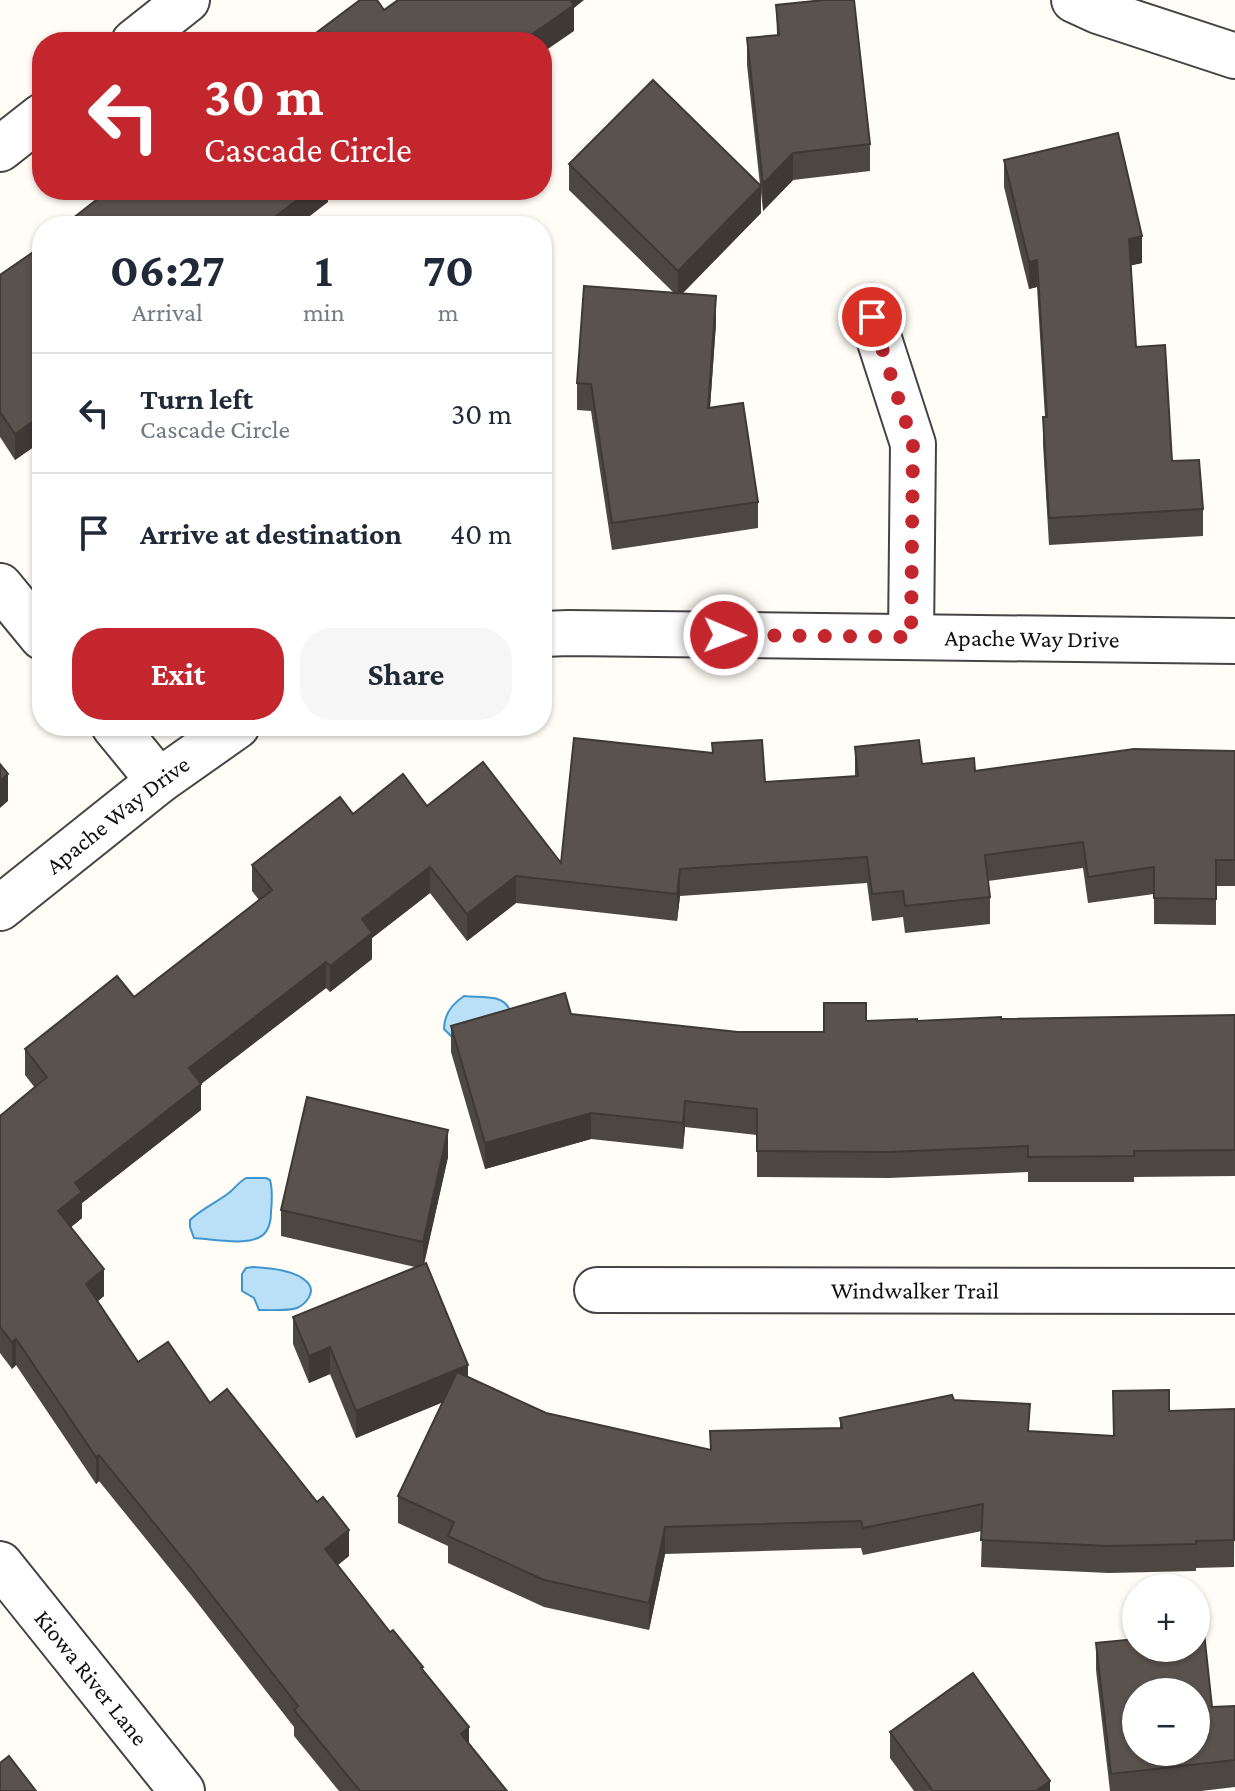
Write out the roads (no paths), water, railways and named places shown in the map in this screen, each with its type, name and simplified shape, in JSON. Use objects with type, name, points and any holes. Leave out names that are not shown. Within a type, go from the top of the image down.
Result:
[{"type":"street","points":[[147,32],[187,0]]},
{"type":"street","points":[[1074,0],[1098,11],[1235,56]]},
{"type":"street","points":[[0,149],[32,124]]},
{"type":"street","points":[[872,317],[913,444],[911,637]]},
{"type":"street","points":[[0,586],[32,625]]},
{"type":"street","name":"Apache Way Drive","points":[[552,634],[1235,641]]},
{"type":"street","points":[[122,736],[159,781]]},
{"type":"street","name":"Apache Way Drive","points":[[0,908],[159,781],[223,736]]},
{"type":"street","name":"Windwalker Trail","points":[[597,1290],[1235,1291]]},
{"type":"street","name":"Kiowa River Lane","points":[[0,1564],[182,1791]]},
{"type":"water","points":[[464,996],[497,999],[503,1001],[510,1011],[452,1037],[444,1029],[445,1019],[452,1006]]},
{"type":"water","points":[[246,1178],[270,1180],[270,1221],[262,1236],[245,1241],[194,1238],[190,1220]]},
{"type":"water","points":[[246,1268],[297,1275],[310,1286],[307,1301],[293,1309],[259,1310],[254,1298],[242,1291],[242,1274]]}]
